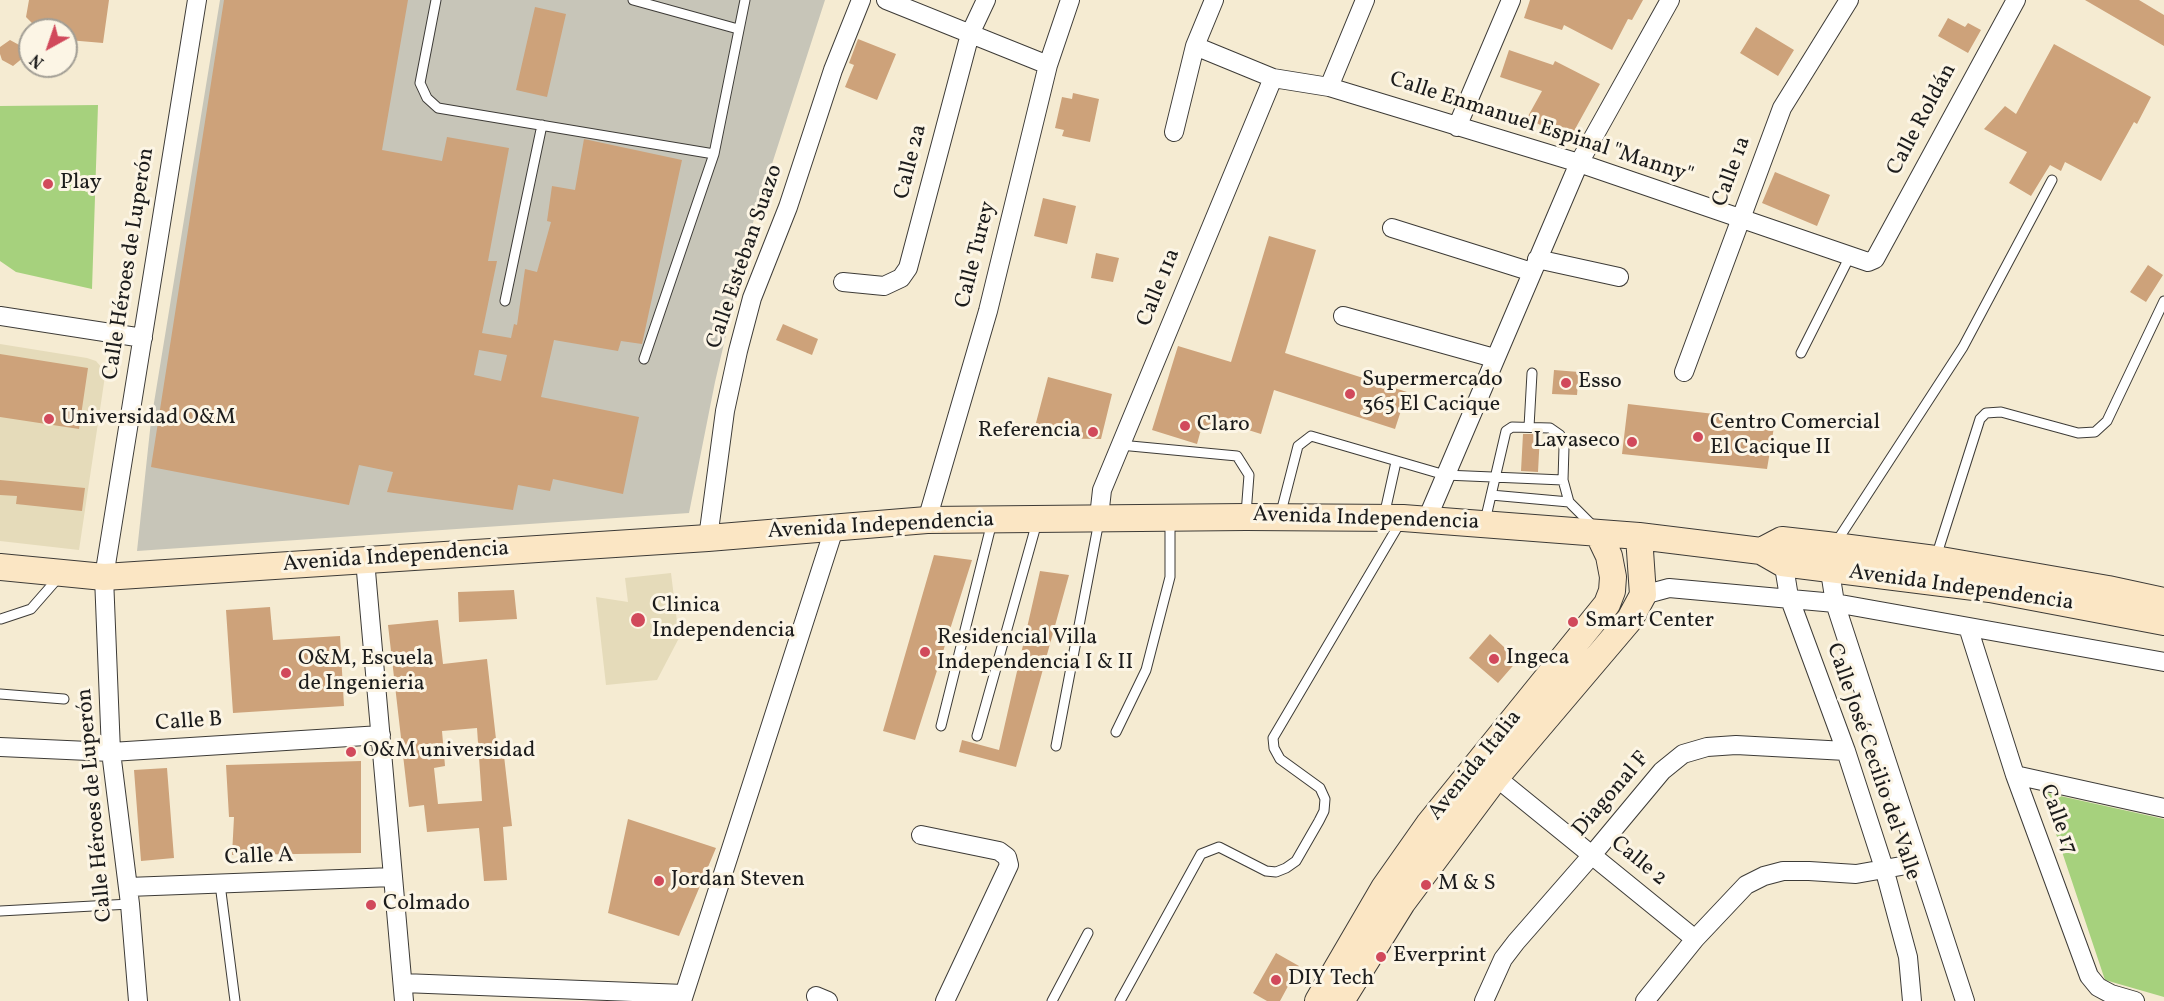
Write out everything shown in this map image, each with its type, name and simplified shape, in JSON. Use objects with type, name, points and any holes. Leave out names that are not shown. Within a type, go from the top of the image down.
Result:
[{"type":"main road","name":"Avenida Independencia","points":[[0,567],[104,577],[708,538],[927,520],[992,521],[1099,517],[1404,518],[1598,532],[1775,552],[1830,554],[1933,571],[2108,589],[2164,601]]},
{"type":"main road","name":"Avenida Italia","points":[[1341,1001],[1488,770],[1607,604],[1613,577],[1609,556],[1598,532]]},
{"type":"main road","points":[[1639,536],[1643,595]]},
{"type":"main road","name":"Avenida Independencia","points":[[1933,571],[1990,589],[2164,622]]},
{"type":"main road","name":"Avenida Italia","points":[[1318,1001],[1384,888],[1429,824],[1488,770],[1630,619],[1643,595]]},
{"type":"street","name":"Calle Héroes de Luperón","points":[[138,1001],[129,896],[111,752],[104,577],[197,0]]},
{"type":"street","name":"Calle Esteban Suazo","points":[[708,538],[725,411],[746,319],[788,207],[833,70],[861,0]]},
{"type":"street","points":[[886,0],[1048,65]]},
{"type":"street","name":"Calle 2a","points":[[843,282],[884,286],[901,278],[908,268],[970,34],[986,0]]},
{"type":"street","name":"Calle Turey","points":[[927,520],[988,311],[1048,65],[1070,0]]},
{"type":"street","points":[[1174,132],[1195,46],[1214,0]]},
{"type":"street","points":[[1329,87],[1365,0]]},
{"type":"street","points":[[1457,127],[1511,0]]},
{"type":"street","points":[[1404,518],[1445,475],[1579,163],[1670,0]]},
{"type":"street","name":"Calle 1a","points":[[1684,372],[1782,108],[1849,0]]},
{"type":"street","name":"Calle Roldán","points":[[1872,261],[2016,0]]},
{"type":"street","name":"Calle Enmanuel Espinal \"Manny\"","points":[[1195,46],[1273,78],[1329,87],[1579,163],[1742,220],[1850,256],[1872,261]]},
{"type":"street","name":"Calle 11a","points":[[1099,517],[1102,489],[1273,78]]},
{"type":"street","points":[[1392,228],[1534,266],[1619,277]]},
{"type":"street","points":[[0,316],[143,338]]},
{"type":"street","points":[[1343,316],[1494,358]]},
{"type":"street","points":[[365,560],[403,992],[683,997],[834,529]]},
{"type":"street","name":"Calle José Cecilio del Valle","points":[[1775,552],[1789,597],[1846,751],[1884,868],[1908,957],[1912,1001]]},
{"type":"street","name":"Calle José Cecilio del Valle","points":[[1830,554],[1835,603],[1918,863],[1965,1001]]},
{"type":"street","points":[[1643,595],[1669,588],[1789,597],[1835,603],[2164,662]]},
{"type":"street","name":"Calle 17","points":[[1968,627],[2015,775],[2089,976],[2098,987],[2111,994],[2135,1001]]},
{"type":"street","name":"Calle B","points":[[0,747],[111,752],[381,735]]},
{"type":"street","name":"Diagonal F","points":[[1484,1001],[1510,950],[1662,771],[1683,754],[1707,747],[1736,745],[1846,751]]},
{"type":"street","name":"Calle 2","points":[[1488,770],[1695,939]]},
{"type":"street","points":[[2015,775],[2164,808]]},
{"type":"street","points":[[921,836],[999,851],[1007,857],[1009,865],[945,1001]]},
{"type":"street","points":[[1645,1001],[1695,939],[1746,885],[1764,876],[1783,871],[1809,870],[1856,874],[1918,863]]},
{"type":"street","name":"Calle A","points":[[129,896],[220,884],[393,877]]},
{"type":"lane","points":[[435,0],[420,72],[420,83],[427,98],[438,108],[714,154]]},
{"type":"lane","points":[[633,0],[738,29]]},
{"type":"lane","points":[[644,359],[714,154],[745,0]]},
{"type":"lane","points":[[505,301],[542,125]]},
{"type":"lane","points":[[1830,554],[1963,347],[2052,180]]},
{"type":"lane","points":[[1801,353],[1850,256]]},
{"type":"lane","points":[[1933,571],[1980,419],[1986,413],[2001,412],[2078,433],[2095,432],[2107,421],[2164,301]]},
{"type":"lane","points":[[1529,427],[1532,373]]},
{"type":"lane","points":[[1485,523],[1506,431],[1512,427],[1550,428],[1560,435],[1564,447],[1563,480],[1569,502],[1598,532]]},
{"type":"lane","points":[[1279,519],[1298,446],[1311,436],[1445,475],[1563,480]]},
{"type":"lane","points":[[1120,446],[1237,456],[1250,476],[1246,517]]},
{"type":"lane","points":[[1120,1001],[1201,854],[1219,847],[1266,871],[1276,872],[1296,861],[1319,821],[1324,811],[1324,799],[1320,788],[1280,759],[1274,748],[1273,738],[1404,518],[1396,462]]},
{"type":"lane","points":[[1491,495],[1569,502]]},
{"type":"lane","points":[[1056,746],[1099,517]]},
{"type":"lane","points":[[977,736],[1038,518]]},
{"type":"lane","points":[[1116,732],[1146,670],[1170,577],[1170,518]]},
{"type":"lane","points":[[941,726],[992,521]]},
{"type":"lane","points":[[1,619],[31,609],[62,573]]},
{"type":"lane","points":[[0,694],[64,699]]},
{"type":"lane","points":[[220,884],[235,1001]]},
{"type":"lane","points":[[0,911],[129,896]]},
{"type":"lane","points":[[1052,1001],[1088,933]]},
{"type":"shaded area","points":[[220,0],[825,0],[750,232],[715,382],[689,513],[137,551],[151,421]]},
{"type":"shaded area","name":"Universidad O&M","points":[[0,344],[87,358],[96,361],[102,368],[105,376],[79,550],[0,541]]},
{"type":"shaded area","name":"Clinica Independencia","points":[[671,573],[679,638],[657,680],[606,685],[596,597],[628,602],[625,578]]},
{"type":"green space","name":"Play","points":[[98,105],[92,289],[16,272],[0,261],[0,106]]},
{"type":"green space","points":[[2042,792],[2164,819],[2164,997],[2105,980]]},
{"type":"building","points":[[29,0],[109,0],[103,43],[78,41],[78,18],[26,17]]},
{"type":"building","points":[[224,0],[408,0],[382,150],[442,161],[447,137],[509,148],[488,261],[497,261],[482,333],[511,338],[514,324],[517,325],[525,269],[537,272],[551,222],[547,221],[552,186],[575,190],[584,139],[682,160],[642,344],[621,341],[618,351],[554,340],[541,397],[639,417],[623,494],[553,479],[550,491],[518,485],[513,510],[387,492],[393,472],[359,465],[349,505],[151,467]],"holes":[[[479,350],[507,355],[501,381],[474,375]]]},
{"type":"building","points":[[1530,0],[1643,0],[1632,20],[1628,19],[1612,50],[1564,25],[1562,30],[1524,18]]},
{"type":"building","points":[[2085,0],[2139,0],[2164,15],[2164,46]]},
{"type":"building","points":[[535,7],[566,14],[547,97],[516,90]]},
{"type":"building","points":[[1948,18],[1965,27],[1968,23],[1981,30],[1968,53],[1938,36]]},
{"type":"building","points":[[1756,27],[1794,50],[1778,76],[1740,53]]},
{"type":"building","points":[[858,39],[896,54],[877,100],[845,87],[854,65],[849,63]]},
{"type":"building","points":[[10,40],[18,44],[18,62],[13,66],[2,60],[0,47]]},
{"type":"building","points":[[2054,44],[2151,97],[2137,124],[2134,122],[2101,181],[2065,162],[2061,171],[2050,165],[2031,196],[2009,183],[2027,152],[1984,129],[2005,106],[2016,114]]},
{"type":"building","points":[[1509,50],[1553,65],[1555,61],[1600,84],[1569,140],[1527,118],[1542,91],[1500,77]]},
{"type":"building","points":[[1073,93],[1099,99],[1090,142],[1062,136],[1064,130],[1055,128],[1062,97],[1072,99]]},
{"type":"building","points":[[1775,172],[1830,195],[1817,226],[1762,203]]},
{"type":"building","points":[[1043,198],[1076,206],[1067,244],[1034,236]]},
{"type":"building","points":[[1269,236],[1316,250],[1285,353],[1407,392],[1395,429],[1274,390],[1261,434],[1226,423],[1223,432],[1202,426],[1197,444],[1152,430],[1178,346],[1231,362]]},
{"type":"building","points":[[1096,253],[1119,258],[1113,282],[1091,278]]},
{"type":"building","points":[[2148,265],[2163,275],[2146,302],[2130,292]]},
{"type":"building","points":[[783,324],[818,339],[812,355],[776,340]]},
{"type":"building","points":[[0,354],[88,368],[79,429],[0,417]]},
{"type":"building","name":"Esso","points":[[1554,370],[1579,372],[1577,395],[1552,394]]},
{"type":"building","points":[[1048,377],[1112,394],[1101,439],[1032,438]]},
{"type":"building","name":"Centro Comercial El Cacique II","points":[[1628,404],[1775,421],[1767,469],[1622,454]]},
{"type":"building","name":"Esso","points":[[1523,434],[1540,434],[1538,472],[1521,471]]},
{"type":"building","points":[[0,480],[85,488],[82,511],[16,504],[17,496],[0,495]]},
{"type":"building","points":[[934,555],[972,560],[915,740],[883,731]]},
{"type":"building","points":[[1040,571],[1069,575],[1016,767],[959,752],[962,740],[999,750]]},
{"type":"building","points":[[514,590],[517,619],[459,622],[458,592]]},
{"type":"building","name":"O&M, Escuela de Ingenieria","points":[[270,607],[273,640],[340,636],[344,706],[233,713],[226,610]]},
{"type":"building","points":[[438,620],[443,664],[487,659],[497,748],[503,747],[512,826],[503,827],[507,880],[484,881],[479,828],[427,832],[424,805],[409,807],[388,625]],"holes":[[[477,728],[482,801],[438,804],[434,768],[445,766],[442,731]]]},
{"type":"building","name":"Ingeca","points":[[1490,634],[1518,660],[1498,683],[1469,658]]},
{"type":"building","points":[[361,761],[361,853],[232,855],[234,817],[229,817],[226,765]]},
{"type":"building","points":[[167,768],[174,858],[141,861],[134,770]]},
{"type":"building","name":"Jordan Steven","points":[[628,819],[716,848],[679,936],[608,913]]},
{"type":"building","name":"DIY Tech","points":[[1276,953],[1299,966],[1280,1001],[1267,1001],[1253,993]]},
{"type":"place","name":"Play","points":[[48,184]]},
{"type":"place","name":"Esso","points":[[1566,383]]},
{"type":"place","name":"Supermercado 365 El Cacique","points":[[1350,394]]},
{"type":"place","name":"Universidad O&M","points":[[49,419]]},
{"type":"place","name":"Claro","points":[[1185,426]]},
{"type":"place","name":"Referencia","points":[[1093,432]]},
{"type":"place","name":"Centro Comercial El Cacique II","points":[[1698,437]]},
{"type":"place","name":"Lavaseco","points":[[1632,442]]},
{"type":"place","name":"Clinica Independencia","points":[[638,620]]},
{"type":"place","name":"Smart Center","points":[[1573,622]]},
{"type":"place","name":"Residencial Villa Independencia I & II","points":[[925,652]]},
{"type":"place","name":"Ingeca","points":[[1494,659]]},
{"type":"place","name":"O&M, Escuela de Ingenieria","points":[[286,673]]},
{"type":"place","name":"O&M universidad","points":[[351,752]]},
{"type":"place","name":"Jordan Steven","points":[[659,881]]},
{"type":"place","name":"M & S","points":[[1426,885]]},
{"type":"place","name":"Colmado","points":[[371,905]]},
{"type":"place","name":"Everprint","points":[[1381,957]]},
{"type":"place","name":"DIY Tech","points":[[1276,980]]}]
